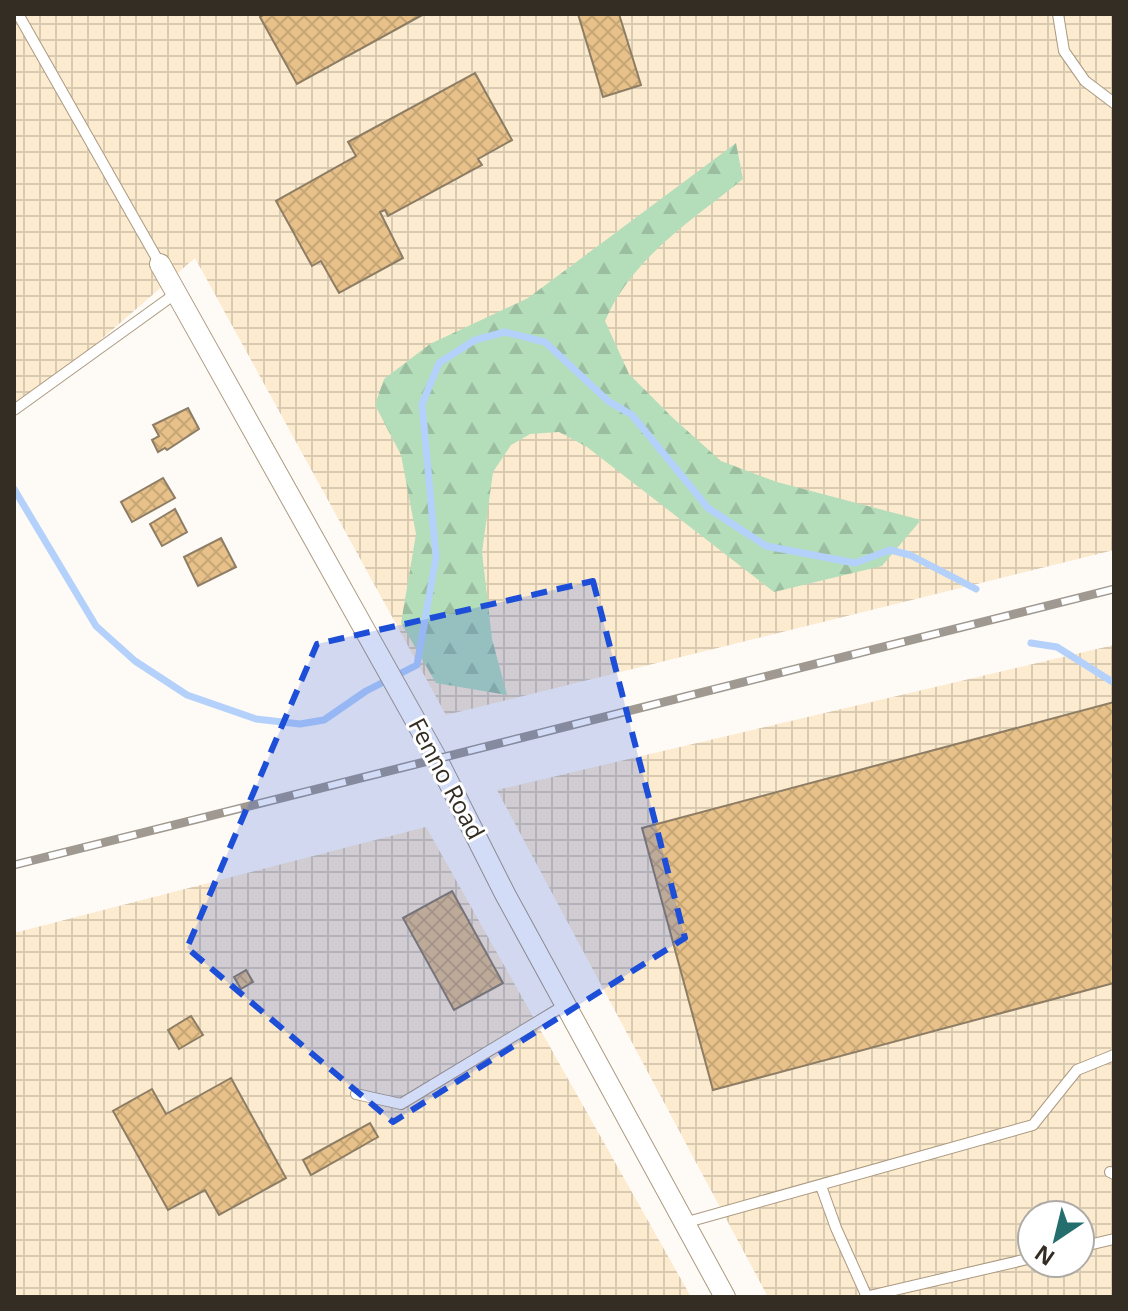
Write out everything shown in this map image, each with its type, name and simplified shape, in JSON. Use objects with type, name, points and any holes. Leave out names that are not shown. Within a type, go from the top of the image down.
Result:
[{"type":"street","name":"Fenno Road","points":[[160,264],[437,759],[505,894],[725,1297]]},
{"type":"lane","points":[[18,14],[160,264]]},
{"type":"lane","points":[[1058,14],[1064,51],[1085,81],[1114,103]]},
{"type":"lane","points":[[14,410],[175,294]]},
{"type":"lane","points":[[356,1094],[401,1104],[565,1005]]},
{"type":"lane","points":[[684,1223],[1033,1125],[1077,1070],[1114,1055]]},
{"type":"lane","points":[[821,1186],[866,1297],[1016,1262]]},
{"type":"highlighted area","points":[[593,581],[685,938],[393,1122],[187,948],[317,644]]},
{"type":"shaded area","points":[[14,14],[1114,14],[1114,550],[446,715],[195,258],[14,415]]},
{"type":"shaded area","points":[[1114,645],[1114,1297],[768,1297],[497,790]]},
{"type":"shaded area","points":[[426,827],[691,1297],[14,1297],[14,933]]},
{"type":"green space","points":[[736,143],[743,179],[647,259],[631,278],[605,321],[629,374],[721,461],[777,482],[921,520],[882,566],[774,592],[587,447],[559,432],[530,434],[511,445],[493,472],[482,552],[492,639],[507,695],[436,683],[401,623],[416,534],[401,455],[375,405],[384,379],[430,344],[528,298]]},
{"type":"building","points":[[265,14],[424,14],[297,84],[260,17]]},
{"type":"building","points":[[578,14],[619,14],[641,85],[603,97]]},
{"type":"building","points":[[475,73],[512,140],[478,159],[482,165],[388,216],[385,210],[380,212],[403,258],[339,293],[321,261],[312,266],[276,201],[356,156],[348,142]]},
{"type":"building","points":[[188,408],[199,429],[167,450],[158,452],[152,440],[159,436],[153,425]]},
{"type":"building","points":[[163,478],[175,498],[132,522],[121,502]]},
{"type":"building","points":[[175,509],[187,532],[162,546],[150,524]]},
{"type":"building","points":[[221,538],[236,567],[198,586],[184,557]]},
{"type":"building","points":[[1114,702],[1114,983],[713,1090],[642,828]]},
{"type":"building","points":[[452,891],[503,983],[454,1010],[403,918]]},
{"type":"building","points":[[246,970],[253,982],[241,989],[234,977]]},
{"type":"building","points":[[191,1016],[203,1035],[179,1049],[168,1030]]},
{"type":"building","points":[[231,1078],[286,1178],[219,1215],[205,1190],[168,1210],[113,1111],[152,1089],[166,1114]]},
{"type":"building","points":[[370,1123],[378,1137],[311,1175],[303,1160]]},
{"type":"waterway","points":[[14,489],[96,626],[135,661],[187,695],[256,719],[300,724],[324,720],[366,691],[417,665],[436,557],[422,404],[439,363],[475,340],[505,332],[545,342],[608,401],[632,415],[708,508],[766,546],[855,563],[890,550],[910,555],[976,589]]},
{"type":"waterway","points":[[1031,643],[1057,647],[1111,681]]},
{"type":"railway","points":[[14,865],[1114,589]]}]
